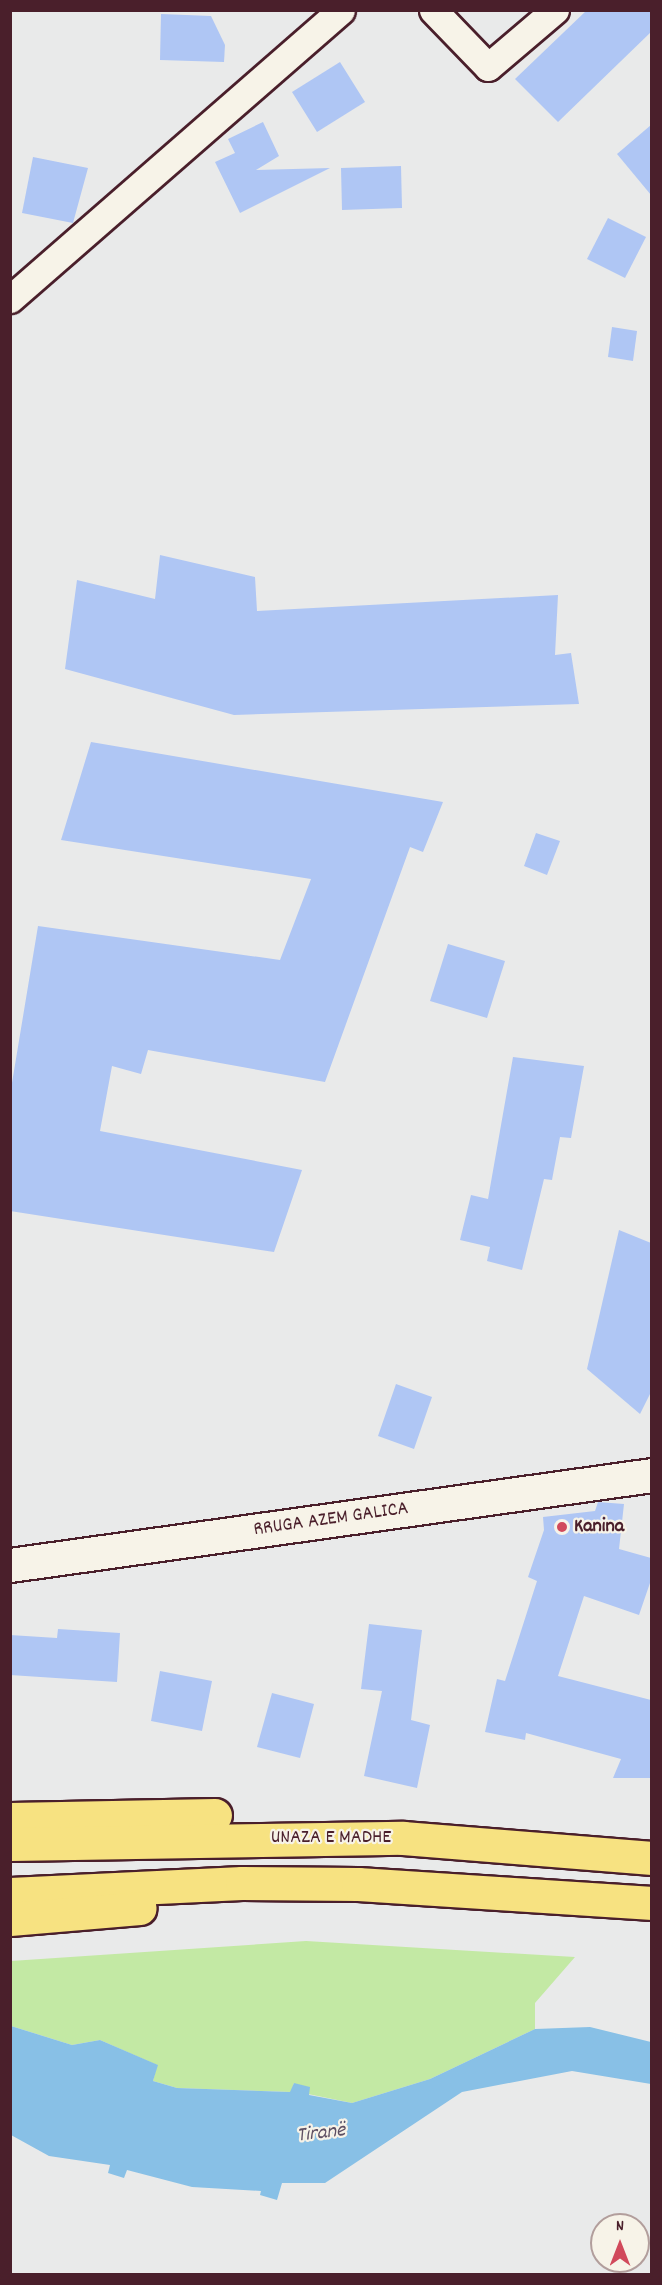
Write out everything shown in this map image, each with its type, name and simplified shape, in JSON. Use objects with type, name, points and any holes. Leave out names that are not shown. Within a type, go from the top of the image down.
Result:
[{"type":"highway","points":[[10,1820],[314,1818],[374,1825],[403,1838]]},
{"type":"highway","name":"UNAZA E MADHE","points":[[10,1844],[403,1838],[651,1858]]},
{"type":"highway","points":[[10,1894],[242,1882],[450,1890],[651,1903]]},
{"type":"highway","points":[[10,1919],[200,1905],[370,1903],[450,1890]]},
{"type":"main road","name":"RRUGA AZEM GALICA","points":[[10,1564],[651,1475]]},
{"type":"street","points":[[10,299],[341,10]]},
{"type":"street","points":[[433,10],[488,67],[555,10]]},
{"type":"green space","points":[[306,1941],[575,1957],[535,2003],[535,2029],[430,2079],[352,2103],[308,2094],[294,2083],[291,2092],[177,2088],[153,2081],[157,2065],[100,2040],[72,2045],[11,2026],[11,1961]]},
{"type":"water","name":"Tiranë","points":[[11,2026],[72,2045],[100,2040],[158,2065],[153,2081],[177,2088],[290,2092],[294,2083],[310,2087],[309,2095],[352,2103],[430,2079],[535,2029],[590,2027],[651,2042],[651,2084],[572,2071],[462,2092],[325,2183],[282,2183],[277,2200],[260,2195],[261,2191],[192,2187],[127,2170],[124,2178],[108,2173],[110,2165],[49,2156],[11,2135]]},
{"type":"building","points":[[587,10],[651,10],[651,32],[558,122],[515,79]]},
{"type":"building","points":[[161,14],[211,16],[225,45],[224,62],[160,60]]},
{"type":"building","points":[[340,62],[365,102],[317,132],[292,92]]},
{"type":"building","points":[[263,122],[279,156],[256,170],[330,168],[240,213],[215,162],[235,153],[228,139]]},
{"type":"building","points":[[651,125],[651,195],[617,154]]},
{"type":"building","points":[[33,157],[88,168],[73,223],[22,213]]},
{"type":"building","points":[[401,166],[402,208],[342,210],[341,168]]},
{"type":"building","points":[[608,218],[646,237],[625,278],[587,259]]},
{"type":"building","points":[[612,327],[637,331],[633,361],[608,357]]},
{"type":"building","points":[[160,555],[255,577],[257,611],[558,595],[555,655],[571,653],[579,704],[234,715],[65,669],[77,580],[155,599]]},
{"type":"building","points":[[91,742],[443,802],[423,852],[410,847],[325,1082],[148,1050],[141,1074],[112,1066],[100,1131],[302,1170],[274,1252],[10,1211],[10,1095],[38,926],[280,960],[311,879],[61,840]]},
{"type":"building","points":[[536,833],[560,841],[547,875],[524,866]]},
{"type":"building","points":[[448,944],[505,961],[487,1018],[430,1001]]},
{"type":"building","points":[[513,1057],[584,1066],[571,1138],[560,1137],[552,1180],[544,1179],[522,1270],[487,1261],[490,1247],[460,1240],[471,1195],[488,1199]]},
{"type":"building","points":[[619,1230],[651,1243],[651,1392],[640,1414],[587,1369]]},
{"type":"building","points":[[396,1384],[432,1397],[414,1449],[378,1436]]},
{"type":"building","points":[[598,1502],[624,1504],[619,1549],[651,1558],[651,1580],[639,1615],[584,1596],[558,1676],[651,1700],[651,1778],[613,1778],[621,1759],[526,1733],[525,1740],[485,1732],[497,1679],[505,1681],[537,1581],[528,1577],[544,1530],[543,1517],[595,1511]]},
{"type":"building","points":[[369,1624],[422,1630],[411,1720],[430,1725],[417,1788],[364,1776],[382,1691],[361,1689]]},
{"type":"building","points":[[58,1629],[120,1633],[117,1682],[10,1675],[10,1635],[57,1638]]},
{"type":"building","points":[[160,1671],[212,1681],[202,1731],[151,1721]]},
{"type":"building","points":[[272,1693],[314,1704],[300,1758],[257,1747]]},
{"type":"place","name":"Kanina","points":[[562,1527]]}]
